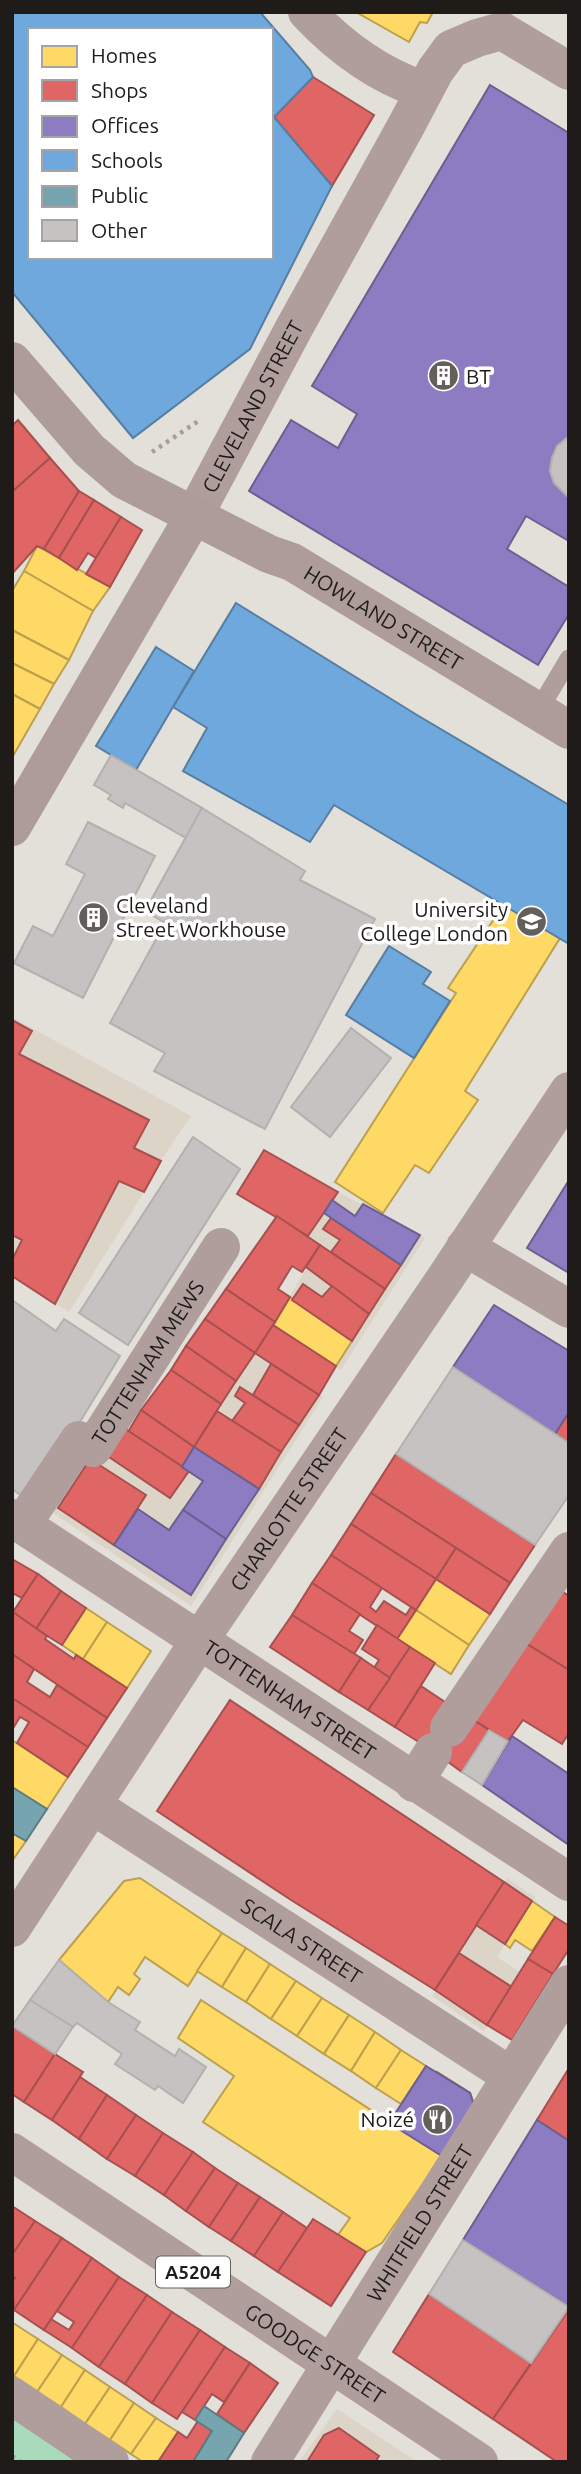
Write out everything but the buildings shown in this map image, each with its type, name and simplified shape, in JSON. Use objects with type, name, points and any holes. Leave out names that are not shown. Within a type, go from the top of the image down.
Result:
[{"type":"main road","name":"GOODGE STREET","points":[[12,2152],[479,2462]]},
{"type":"street","points":[[307,12],[325,32],[352,54],[405,84],[423,90]]},
{"type":"street","points":[[500,22],[569,71]]},
{"type":"street","name":"CLEVELAND STREET","points":[[12,827],[194,516],[423,90],[451,49],[477,38],[500,22]]},
{"type":"street","name":"HOWLAND STREET","points":[[12,361],[89,450],[130,484],[269,554],[292,562],[553,721]]},
{"type":"street","name":"CHARLOTTE STREET","points":[[12,1928],[198,1641],[569,1091]]},
{"type":"street","name":"TOTTENHAM MEWS","points":[[17,1522],[79,1440],[93,1448],[221,1247]]},
{"type":"street","points":[[465,1247],[569,1309]]},
{"type":"street","name":"TOTTENHAM STREET","points":[[17,1522],[198,1641],[432,1755],[569,1882]]},
{"type":"street","points":[[432,1755],[569,1551]]},
{"type":"street","name":"SCALA STREET","points":[[92,1805],[511,2076]]},
{"type":"street","name":"WHITFIELD STREET","points":[[270,2462],[569,1984]]},
{"type":"street","points":[[12,2396],[110,2462]]},
{"type":"lane","points":[[553,721],[569,659]]},
{"type":"path","points":[[12,2456],[21,2462]]},
{"type":"shaded area","points":[[12,1017],[191,1116],[161,1160],[69,1312],[12,1276]]},
{"type":"shaded area","points":[[338,1192],[425,1238],[341,1370],[273,1325],[320,1245],[308,1236]]},
{"type":"shaded area","points":[[255,1353],[323,1397],[191,1606],[53,1513],[90,1459],[128,1431],[141,1410],[194,1447]]},
{"type":"shaded area","points":[[507,1878],[535,1897],[497,1957],[520,1972],[484,2031],[432,1996]]},
{"type":"shaded area","points":[[337,2409],[417,2462],[299,2462]]},
{"type":"green space","points":[[12,2411],[87,2462],[12,2462]]},
{"type":"place","name":"BT","points":[[443,376]]},
{"type":"place","name":"Cleveland Street Workhouse","points":[[93,917]]},
{"type":"place","name":"University College London","points":[[531,921]]},
{"type":"place","name":"Noizé","points":[[437,2119]]}]
